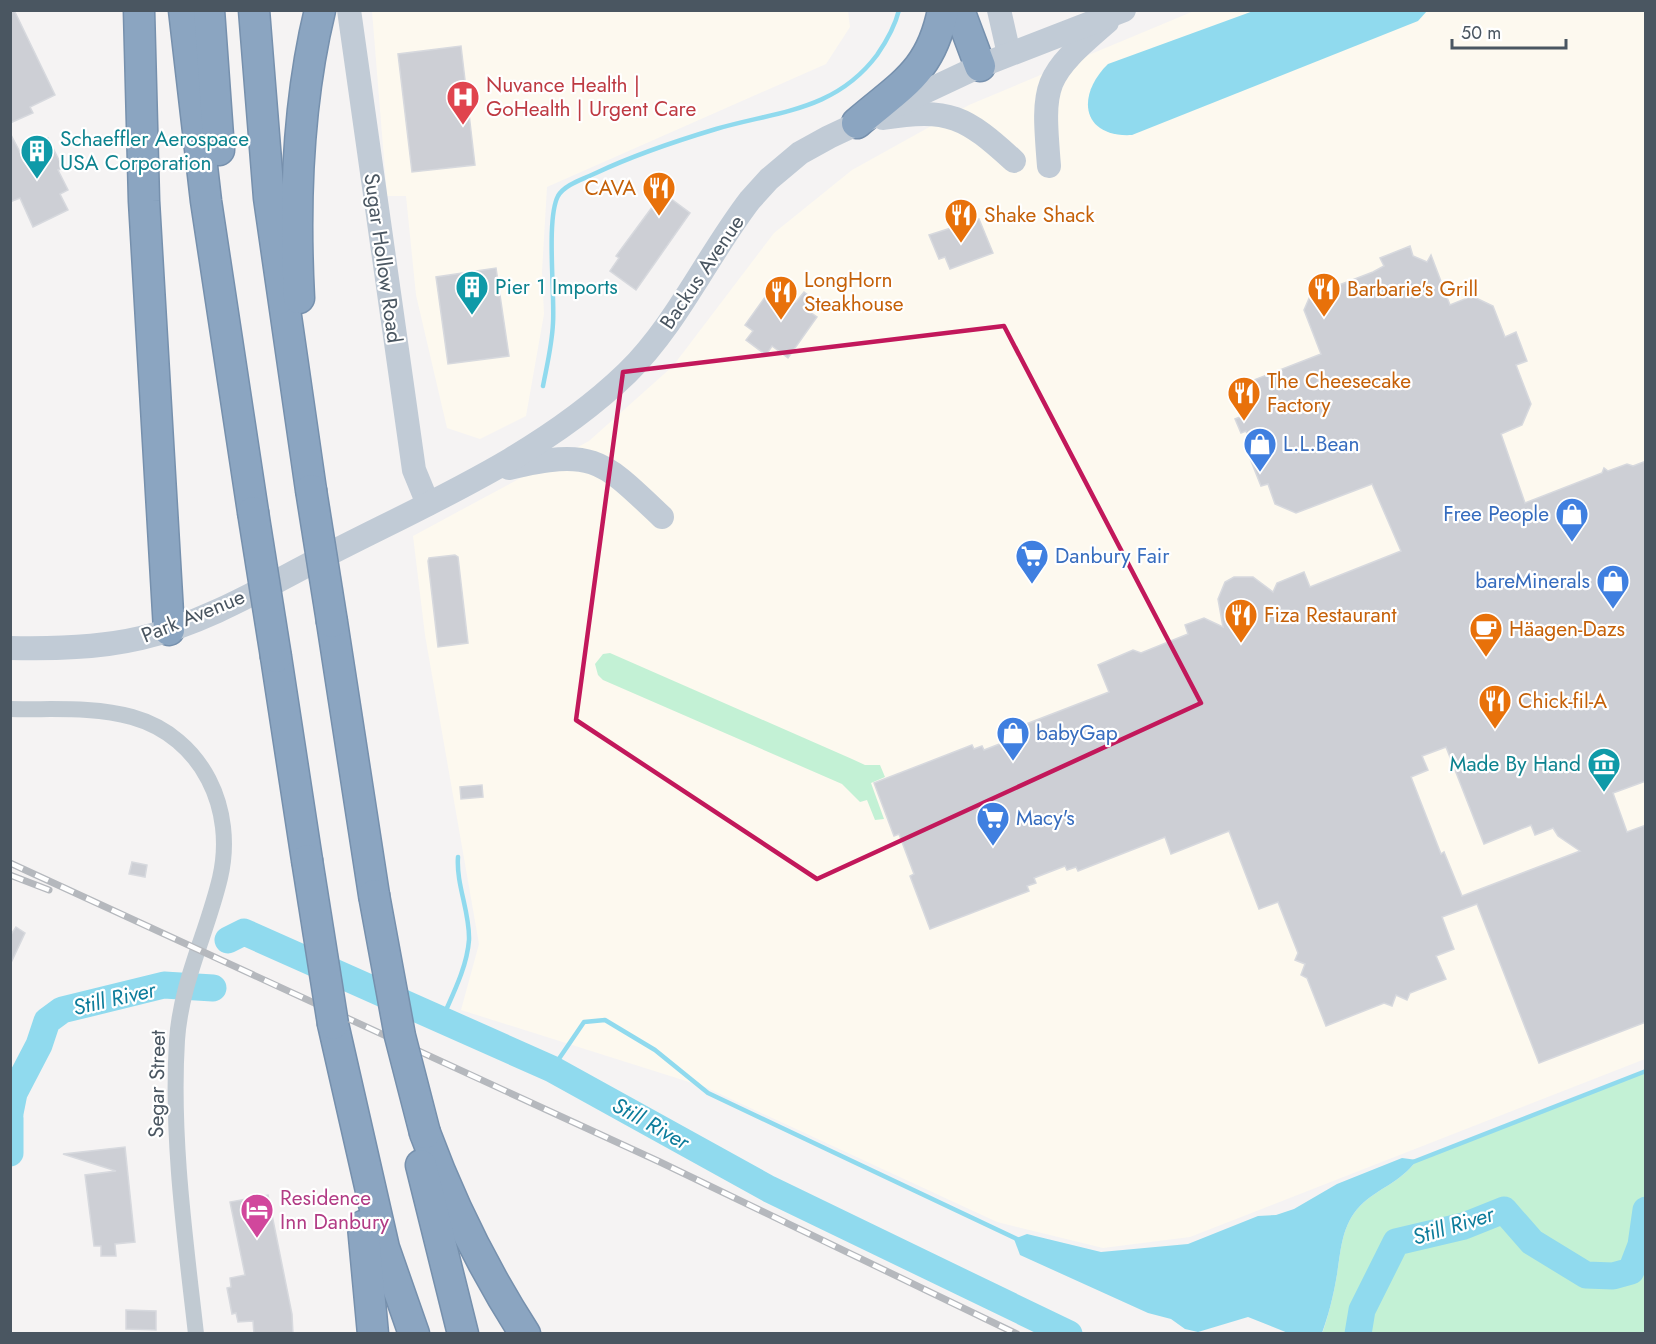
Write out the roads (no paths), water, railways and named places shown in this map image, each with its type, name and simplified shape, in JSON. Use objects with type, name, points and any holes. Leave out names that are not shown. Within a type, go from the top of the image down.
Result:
[{"type":"highway","points":[[139,10],[144,201],[169,630]]},
{"type":"highway","points":[[184,10],[206,201],[333,1024],[350,1111],[387,1258],[414,1334]]},
{"type":"highway","points":[[209,10],[221,181],[253,512]]},
{"type":"highway","points":[[254,10],[269,198],[311,490],[374,895],[418,1130],[463,1334]]},
{"type":"highway","points":[[311,490],[297,237],[300,137],[308,64],[320,10]]},
{"type":"highway","points":[[857,123],[925,63],[937,37],[944,10]]},
{"type":"highway","points":[[959,10],[980,66]]},
{"type":"highway","points":[[350,1111],[373,1334]]},
{"type":"highway","points":[[418,1130],[502,1298],[525,1334]]},
{"type":"main road","name":"Sugar Hollow Road","points":[[349,10],[414,470],[428,504]]},
{"type":"main road","points":[[999,10],[1009,54]]},
{"type":"main road","points":[[1094,10],[1121,11]]},
{"type":"main road","name":"Backus Avenue","points":[[299,569],[483,474],[554,434],[593,404],[628,372],[662,331],[736,218],[770,179],[800,153],[857,123],[980,66],[1121,11]]},
{"type":"main road","points":[[1049,166],[1046,110],[1052,79],[1070,54],[1121,11]]},
{"type":"main road","points":[[857,123],[907,114],[945,115],[975,126],[1014,160]]},
{"type":"main road","points":[[483,474],[539,461],[576,459],[591,462],[615,473],[662,517]]},
{"type":"main road","name":"Park Avenue","points":[[10,648],[107,644],[169,630],[299,569]]},
{"type":"street","name":"Segar Street","points":[[10,709],[107,712],[151,723],[170,735],[204,769],[215,789],[222,813],[224,858],[219,881],[189,972],[181,1012],[177,1053],[178,1141],[195,1334]]},
{"type":"water","points":[[1256,10],[1427,11],[1418,21],[1132,135],[1115,134],[1102,130],[1094,122],[1089,112],[1088,101],[1098,76],[1108,64]]},
{"type":"water","points":[[1402,1158],[1417,1160],[1353,1214],[1342,1241],[1332,1300],[1322,1333],[1288,1333],[1248,1317],[1198,1332],[1185,1329],[1171,1319],[1148,1313],[1020,1255],[1014,1239],[1027,1234],[1101,1252],[1188,1244],[1258,1216],[1276,1215],[1294,1209],[1337,1184]]},
{"type":"waterway","points":[[543,386],[553,323],[552,221],[554,207],[561,192],[570,185],[625,160],[716,129],[804,106],[843,88],[861,74],[877,55],[890,34],[899,10]]},
{"type":"waterway","points":[[442,1019],[462,970],[469,940],[458,857]]},
{"type":"waterway","name":"Still River","points":[[228,940],[244,932],[552,1069],[769,1189],[1069,1334]]},
{"type":"waterway","name":"Still River","points":[[10,1113],[14,1093],[39,1045],[47,1021],[62,1010],[164,985],[213,988]]},
{"type":"waterway","points":[[552,1069],[584,1022],[605,1020],[655,1050],[708,1093],[1019,1240]]},
{"type":"waterway","points":[[1413,1162],[1646,1071]]},
{"type":"waterway","name":"Still River","points":[[10,1118],[10,1153]]},
{"type":"waterway","name":"Still River","points":[[1358,1334],[1362,1310],[1396,1242],[1464,1226],[1504,1210],[1532,1242],[1586,1275],[1613,1276],[1631,1271],[1641,1245],[1646,1210]]},
{"type":"railway","points":[[10,863],[660,1162],[1017,1334]]},
{"type":"railway","points":[[10,875],[49,890]]},
{"type":"place","name":"Nuvance Health | GoHealth | Urgent Care","points":[[463,126]]},
{"type":"place","name":"Schaeffler Aerospace USA Corporation","points":[[37,180]]},
{"type":"place","name":"CAVA","points":[[659,217]]},
{"type":"place","name":"Shake Shack","points":[[961,244]]},
{"type":"place","name":"Pier 1 Imports","points":[[472,316]]},
{"type":"place","name":"Barbarie's Grill","points":[[1324,318]]},
{"type":"place","name":"LongHorn Steakhouse","points":[[781,321]]},
{"type":"place","name":"The Cheesecake Factory","points":[[1244,422]]},
{"type":"place","name":"L.L.Bean","points":[[1260,473]]},
{"type":"place","name":"Free People","points":[[1572,543]]},
{"type":"place","name":"Danbury Fair","points":[[1032,585]]},
{"type":"place","name":"bareMinerals","points":[[1613,610]]},
{"type":"place","name":"Fiza Restaurant","points":[[1241,644]]},
{"type":"place","name":"Häagen-Dazs","points":[[1486,658]]},
{"type":"place","name":"Chick-fil-A","points":[[1495,730]]},
{"type":"place","name":"babyGap","points":[[1013,762]]},
{"type":"place","name":"Made By Hand","points":[[1604,793]]},
{"type":"place","name":"Macy's","points":[[993,847]]},
{"type":"place","name":"Residence Inn Danbury","points":[[257,1239]]}]
